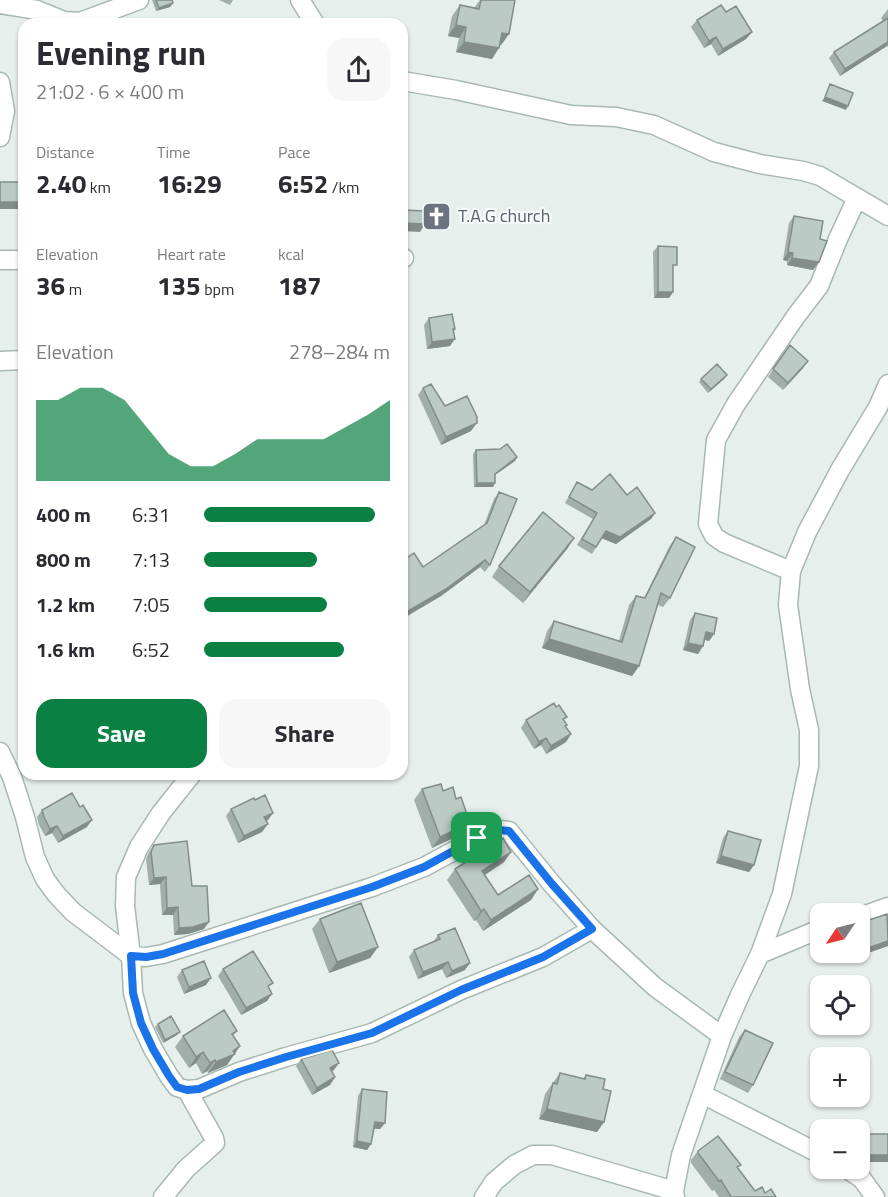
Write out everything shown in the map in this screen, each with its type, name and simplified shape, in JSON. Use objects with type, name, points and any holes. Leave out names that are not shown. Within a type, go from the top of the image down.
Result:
[{"type":"street","points":[[91,18],[139,0]]},
{"type":"street","points":[[300,0],[311,18]]},
{"type":"street","points":[[0,4],[37,10],[57,18]]},
{"type":"street","points":[[0,82],[5,111],[0,137]]},
{"type":"street","points":[[408,82],[571,115],[616,117],[654,124],[714,152],[820,176],[888,216]]},
{"type":"street","points":[[791,571],[724,543],[714,536],[708,524],[716,440],[736,404],[819,286],[857,198]]},
{"type":"street","points":[[0,260],[18,260]]},
{"type":"street","points":[[0,361],[18,360]]},
{"type":"street","points":[[484,1197],[494,1182],[514,1165],[533,1155],[552,1155],[675,1194],[681,1155],[722,1036],[760,954],[782,894],[809,766],[809,730],[800,689],[788,605],[791,571],[807,532],[840,470],[878,407],[888,384]]},
{"type":"street","points":[[0,752],[12,777],[35,857],[45,879],[73,912],[131,956],[146,957],[163,954],[372,887],[424,867],[477,838],[499,830],[509,831],[592,929],[655,987],[722,1036]]},
{"type":"street","points":[[187,780],[161,813],[139,847],[126,877],[125,906],[133,993],[141,1023],[153,1049],[177,1087],[187,1090],[199,1089],[239,1072],[372,1033],[461,990],[543,957],[592,929]]},
{"type":"street","points":[[870,913],[888,907]]},
{"type":"street","points":[[760,954],[810,933]]},
{"type":"street","points":[[163,1197],[186,1169],[215,1143],[187,1090]]},
{"type":"street","points":[[702,1094],[810,1149]]},
{"type":"street","points":[[862,1179],[875,1197]]},
{"type":"building","points":[[156,0],[172,0],[173,3],[159,8]]},
{"type":"building","points":[[481,0],[515,0],[509,34],[502,33],[499,48],[464,42],[466,27],[456,25],[460,5],[479,9]]},
{"type":"building","points":[[721,5],[726,12],[736,6],[752,32],[723,49],[716,37],[709,41],[697,20]]},
{"type":"building","points":[[888,18],[888,42],[845,69],[834,52]]},
{"type":"building","points":[[830,84],[853,93],[848,106],[825,97]]},
{"type":"building","points":[[0,182],[18,182],[18,202],[0,202]]},
{"type":"building","points":[[408,210],[426,211],[425,224],[408,223]]},
{"type":"building","points":[[794,216],[823,221],[820,239],[827,241],[819,262],[792,258],[793,253],[788,252]]},
{"type":"building","points":[[658,246],[677,247],[677,265],[673,265],[673,292],[658,292]]},
{"type":"building","points":[[452,314],[455,339],[432,342],[429,318]]},
{"type":"building","points":[[790,345],[808,361],[788,383],[773,369]]},
{"type":"building","points":[[717,364],[727,375],[711,389],[701,379]]},
{"type":"building","points":[[431,384],[445,406],[467,396],[477,417],[477,423],[446,437],[423,388]]},
{"type":"building","points":[[507,444],[517,457],[495,474],[495,483],[477,483],[476,450],[500,449]]},
{"type":"building","points":[[610,474],[627,495],[637,487],[655,513],[620,537],[606,531],[596,547],[582,539],[597,513],[569,497],[577,482],[592,490]]},
{"type":"building","points":[[499,492],[517,499],[490,565],[485,560],[446,589],[408,611],[408,557],[414,553],[423,567],[487,523]]},
{"type":"building","points":[[543,512],[574,538],[530,592],[499,566]]},
{"type":"building","points":[[676,537],[695,547],[670,598],[661,593],[639,666],[549,639],[554,621],[622,642],[636,596],[645,598]]},
{"type":"building","points":[[695,613],[717,618],[714,634],[706,632],[703,646],[688,643]]},
{"type":"building","points":[[554,703],[556,707],[559,705],[567,717],[563,719],[571,734],[551,746],[546,738],[539,742],[526,720]]},
{"type":"building","points":[[441,784],[443,791],[453,787],[456,799],[461,797],[470,823],[440,837],[422,789]]},
{"type":"building","points":[[72,793],[80,807],[83,805],[92,820],[63,836],[57,826],[50,829],[42,810]]},
{"type":"building","points":[[265,795],[273,813],[264,817],[268,824],[244,836],[231,809]]},
{"type":"building","points":[[728,831],[761,840],[754,865],[721,856]]},
{"type":"building","points":[[503,838],[511,852],[482,871],[498,895],[529,875],[538,889],[491,920],[484,909],[481,911],[455,869]]},
{"type":"building","points":[[187,841],[192,886],[207,886],[209,922],[179,928],[178,907],[167,908],[166,877],[154,878],[151,852],[154,845]]},
{"type":"building","points":[[361,903],[378,947],[337,962],[320,919]]},
{"type":"building","points":[[887,914],[888,941],[870,947],[870,920]]},
{"type":"building","points":[[455,928],[470,963],[452,971],[448,962],[423,972],[414,950],[440,939],[438,935]]},
{"type":"building","points":[[253,951],[273,983],[268,986],[272,994],[246,1008],[223,969]]},
{"type":"building","points":[[204,961],[211,978],[189,987],[182,970]]},
{"type":"building","points":[[224,1010],[237,1031],[232,1034],[240,1046],[233,1051],[235,1054],[210,1063],[203,1052],[196,1057],[183,1036]]},
{"type":"building","points":[[171,1016],[180,1032],[165,1040],[158,1024]]},
{"type":"building","points":[[745,1030],[773,1043],[753,1085],[725,1072]]},
{"type":"building","points":[[332,1050],[339,1063],[330,1068],[335,1077],[317,1088],[301,1059]]},
{"type":"building","points":[[560,1073],[585,1079],[586,1075],[605,1079],[603,1089],[611,1091],[604,1122],[547,1109],[553,1083],[557,1084]]},
{"type":"building","points":[[362,1089],[387,1092],[385,1123],[375,1122],[371,1144],[357,1141]]},
{"type":"building","points":[[870,1134],[888,1134],[888,1155],[870,1155]]},
{"type":"building","points":[[718,1136],[741,1165],[737,1167],[755,1191],[762,1187],[765,1193],[771,1189],[776,1197],[731,1197],[721,1180],[719,1181],[698,1153]]},
{"type":"place","name":"T.A.G church","points":[[437,216]]},
{"type":"route","points":[[499,830],[509,831],[592,929],[543,957],[461,990],[372,1033],[239,1072],[199,1089],[187,1090],[177,1087],[153,1049],[141,1023],[133,993],[131,956],[146,957],[163,954],[372,887],[424,867],[477,838],[499,830]]}]
